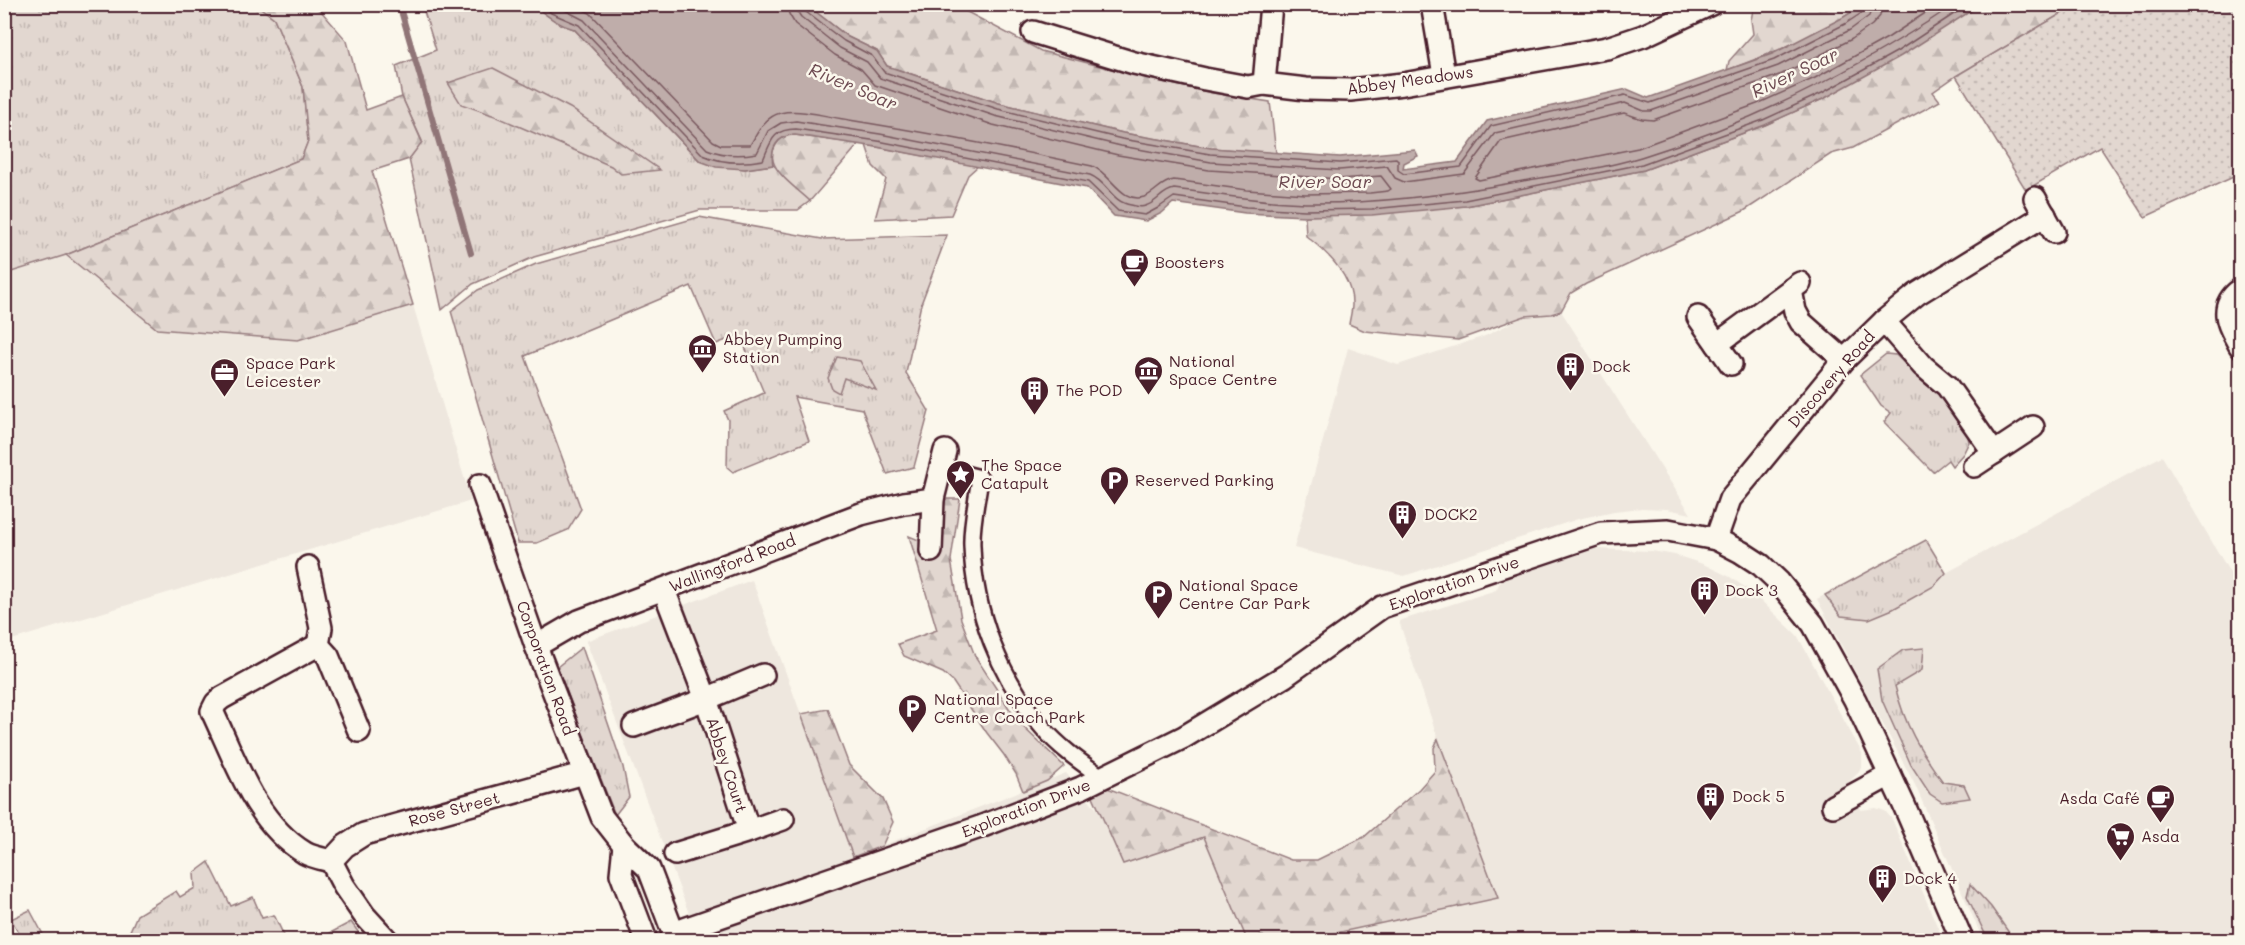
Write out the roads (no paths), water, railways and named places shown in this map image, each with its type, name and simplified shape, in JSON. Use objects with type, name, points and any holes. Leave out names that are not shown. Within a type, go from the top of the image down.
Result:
[{"type":"street","points":[[1264,84],[1271,4]]},
{"type":"street","points":[[1432,4],[1444,75]]},
{"type":"street","name":"Abbey Meadows","points":[[1033,32],[1134,63],[1248,87],[1264,84],[1306,89],[1350,90],[1403,84],[1606,48],[1643,36],[1711,4]]},
{"type":"street","name":"Discovery Road","points":[[1716,539],[1730,499],[1844,360],[1884,321],[1917,294],[2045,215]]},
{"type":"street","points":[[1717,345],[1795,287],[1795,311],[1801,322],[1844,360]]},
{"type":"street","points":[[2241,290],[2230,299],[2227,306],[2227,318],[2241,346]]},
{"type":"street","points":[[1698,317],[1731,364]]},
{"type":"street","points":[[1884,321],[1923,366],[1947,386],[1994,453]]},
{"type":"street","points":[[1974,466],[2032,427]]},
{"type":"street","points":[[931,551],[933,499],[943,459],[980,478],[972,544],[975,580],[995,652],[1030,712],[1044,729],[1079,761],[1103,778]]},
{"type":"street","name":"Corporation Road","points":[[480,485],[536,646],[602,817],[624,845],[649,869],[674,937]]},
{"type":"street","name":"Wallingford Road","points":[[536,646],[579,621],[861,514],[903,503],[933,499]]},
{"type":"street","name":"Exploration Drive","points":[[674,937],[980,827],[1103,778],[1184,737],[1285,676],[1382,607],[1601,533],[1668,530],[1716,539],[1761,565],[1797,602],[1828,648],[1855,700],[1962,940]]},
{"type":"street","points":[[308,567],[321,628],[318,645]]},
{"type":"street","name":"Abbey Court","points":[[664,590],[706,699],[749,831]]},
{"type":"street","points":[[318,645],[328,656],[358,731]]},
{"type":"street","points":[[318,645],[222,698],[212,711],[251,793],[272,824],[287,840],[307,854],[331,861],[344,886],[364,915],[387,940]]},
{"type":"street","name":"Abbey Court","points":[[634,726],[763,675]]},
{"type":"street","name":"Rose Street","points":[[331,861],[345,846],[364,834],[585,773]]},
{"type":"street","points":[[1833,806],[1890,775]]},
{"type":"street","name":"Abbey Court","points":[[675,854],[783,819]]},
{"type":"street","points":[[624,845],[621,874],[646,940]]},
{"type":"water","name":"River Soar","points":[[534,5],[807,5],[848,37],[877,51],[887,66],[999,103],[1123,133],[1211,148],[1340,157],[1415,150],[1418,156],[1404,163],[1403,169],[1457,162],[1487,121],[1627,89],[1648,98],[1772,54],[1863,5],[1980,5],[1901,56],[1825,98],[1765,125],[1644,170],[1466,206],[1372,215],[1305,216],[1245,213],[1173,203],[1162,213],[1146,221],[1114,216],[1087,188],[877,147],[795,135],[784,137],[776,144],[772,159],[773,165],[745,169],[716,167],[700,161],[574,29],[552,20]]},
{"type":"waterway","points":[[399,4],[471,253]]},
{"type":"place","name":"Boosters","points":[[1134,288]]},
{"type":"place","name":"Abbey Pumping Station","points":[[702,374]]},
{"type":"place","name":"Dock","points":[[1571,392]]},
{"type":"place","name":"National Space Centre","points":[[1148,396]]},
{"type":"place","name":"Space Park Leicester","points":[[225,398]]},
{"type":"place","name":"The POD","points":[[1035,416]]},
{"type":"place","name":"The Space Catapult","points":[[960,500]]},
{"type":"place","name":"Reserved Parking","points":[[1114,506]]},
{"type":"place","name":"DOCK2","points":[[1403,540]]},
{"type":"place","name":"Dock 3","points":[[1704,616]]},
{"type":"place","name":"National Space Centre Car Park","points":[[1158,620]]},
{"type":"place","name":"National Space Centre Coach Park","points":[[913,734]]},
{"type":"place","name":"Dock 5","points":[[1711,822]]},
{"type":"place","name":"Asda Café","points":[[2161,824]]},
{"type":"place","name":"Asda","points":[[2120,862]]},
{"type":"place","name":"Dock 4","points":[[1883,904]]}]
